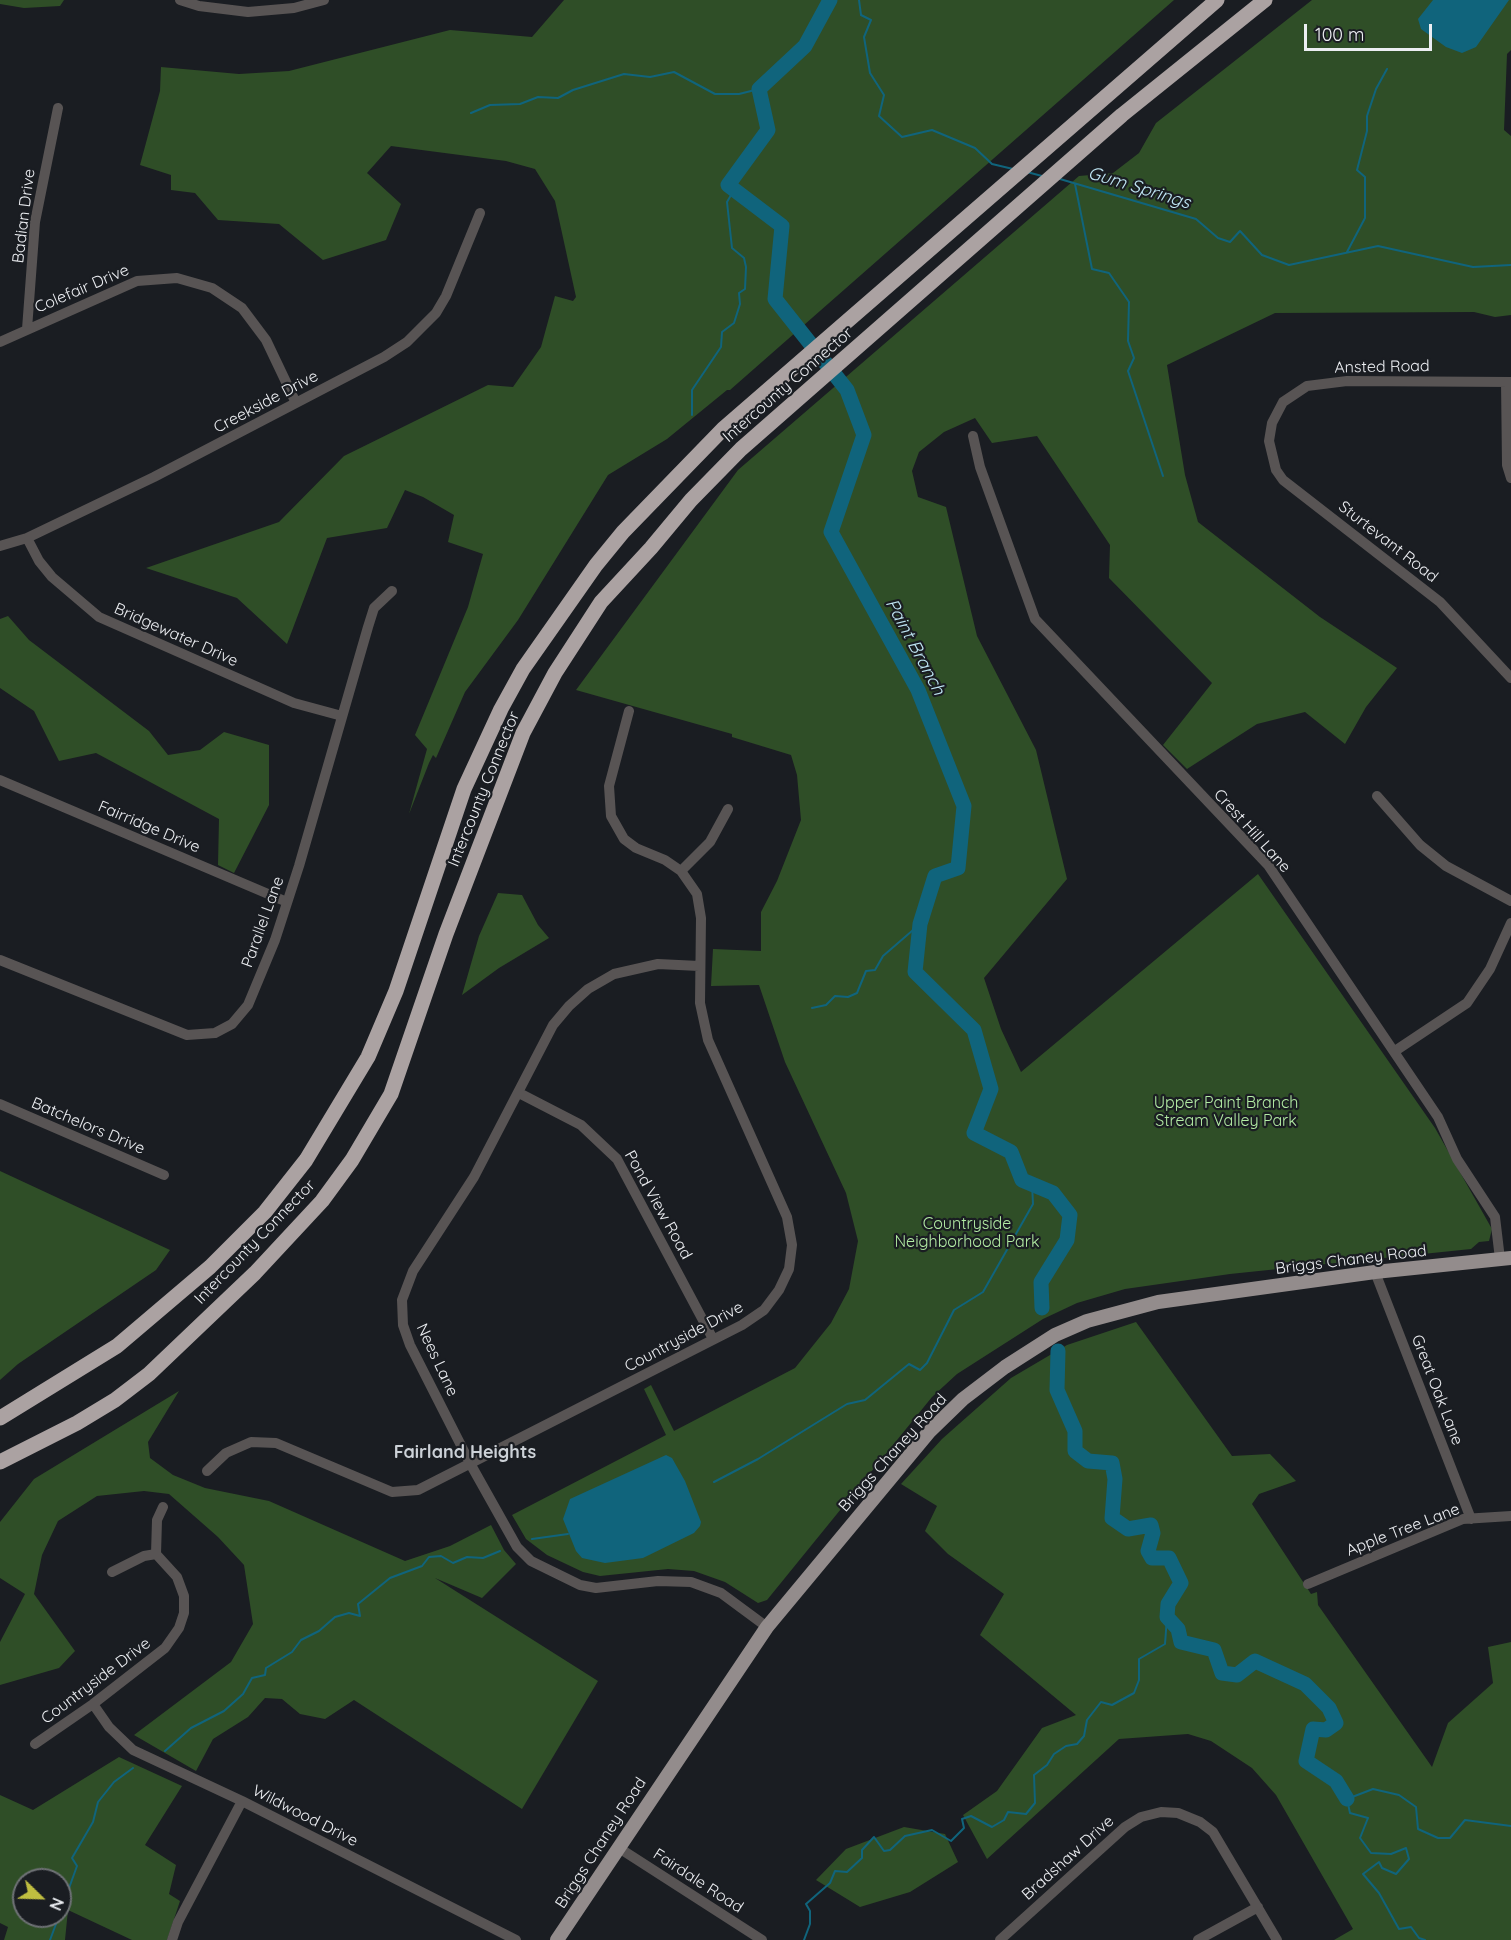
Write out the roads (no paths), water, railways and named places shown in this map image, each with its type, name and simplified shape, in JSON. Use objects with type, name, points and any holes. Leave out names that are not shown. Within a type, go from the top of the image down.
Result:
[{"type":"highway","name":"Intercounty Connector","points":[[0,1418],[117,1346],[210,1267],[264,1212],[301,1168],[330,1124],[368,1057],[396,990],[468,779],[501,709],[523,669],[596,565],[623,532],[723,429],[1217,0]]},
{"type":"highway","name":"Intercounty Connector","points":[[0,1462],[77,1423],[116,1400],[149,1374],[248,1280],[322,1201],[352,1160],[391,1094],[446,934],[523,733],[555,673],[601,602],[691,500],[741,449],[1122,116],[1265,0]]},
{"type":"highway","points":[[0,1475],[77,1423]]},
{"type":"main road","name":"Briggs Chaney Road","points":[[557,1940],[767,1627],[929,1432],[972,1393],[1055,1335],[1087,1321],[1158,1302],[1375,1272],[1505,1259]]},
{"type":"street","points":[[180,0],[199,6],[248,12],[294,8],[324,0]]},
{"type":"street","name":"Badian Drive","points":[[27,329],[35,222],[58,108]]},
{"type":"street","name":"Creekside Drive","points":[[0,546],[27,538],[154,477],[384,357],[407,342],[436,313],[446,296],[480,213]]},
{"type":"street","name":"Colefair Drive","points":[[0,342],[137,281],[167,278],[195,281],[228,296],[255,322],[296,403]]},
{"type":"street","name":"Ansted Road","points":[[1272,423],[1283,402],[1307,386],[1347,381],[1508,382]]},
{"type":"street","points":[[1508,382],[1507,465],[1511,478]]},
{"type":"street","name":"Sturtevant Road","points":[[1272,423],[1269,441],[1271,456],[1283,480],[1440,602],[1511,678]]},
{"type":"street","name":"Crest Hill Lane","points":[[973,436],[980,467],[1035,619],[1268,865],[1438,1117],[1457,1159],[1495,1217],[1505,1259]]},
{"type":"street","name":"Bridgewater Drive","points":[[27,538],[39,561],[52,577],[99,617],[294,703],[342,716]]},
{"type":"street","name":"Parallel Lane","points":[[0,960],[172,1031],[204,1036],[232,1024],[248,1005],[275,940],[374,608],[392,591]]},
{"type":"street","name":"Countryside Drive","points":[[207,1471],[226,1453],[251,1442],[276,1443],[392,1492],[418,1490],[742,1325],[764,1310],[779,1290],[789,1269],[792,1245],[787,1217],[708,1040],[700,1003],[700,918],[697,894],[681,871],[665,860],[636,848],[624,839],[611,816],[609,786],[629,711]]},
{"type":"street","name":"Fairridge Drive","points":[[0,780],[287,902]]},
{"type":"street","points":[[1377,796],[1420,844],[1446,866],[1511,901]]},
{"type":"street","points":[[681,871],[710,842],[728,809]]},
{"type":"street","points":[[1395,1051],[1467,1003],[1490,969],[1511,923]]},
{"type":"street","name":"Nees Lane","points":[[699,966],[658,964],[637,968],[614,975],[588,989],[568,1005],[553,1025],[474,1177],[413,1271],[402,1300],[403,1325],[410,1345],[471,1465],[517,1547],[531,1561],[580,1584],[596,1588],[658,1581],[691,1582],[721,1593],[767,1627]]},
{"type":"street","name":"Pond View Road","points":[[519,1093],[582,1125],[617,1159],[713,1339]]},
{"type":"street","name":"Batchelors Drive","points":[[0,1104],[164,1175]]},
{"type":"street","name":"Great Oak Lane","points":[[1375,1272],[1471,1519]]},
{"type":"street","points":[[112,1572],[144,1556],[156,1554],[158,1520],[163,1507]]},
{"type":"street","name":"Apple Tree Lane","points":[[1308,1584],[1463,1519],[1511,1516]]},
{"type":"street","name":"Countryside Drive","points":[[35,1744],[93,1704],[165,1648],[179,1628],[184,1596],[177,1577],[156,1554]]},
{"type":"street","name":"Wildwood Drive","points":[[93,1704],[110,1727],[133,1750],[242,1802],[516,1940]]},
{"type":"street","points":[[172,1940],[178,1922],[242,1802]]},
{"type":"street","name":"Bradshaw Drive","points":[[1000,1940],[1125,1827],[1141,1817],[1161,1812],[1178,1813],[1200,1822],[1213,1832],[1277,1940]]},
{"type":"street","name":"Fairdale Road","points":[[618,1848],[762,1940]]},
{"type":"street","points":[[1198,1940],[1258,1907]]},
{"type":"water","points":[[1433,0],[1509,0],[1476,47],[1462,53],[1446,47],[1421,29],[1418,19]]},
{"type":"water","points":[[666,1455],[672,1458],[685,1481],[701,1522],[700,1526],[694,1533],[643,1558],[605,1563],[582,1558],[576,1551],[563,1519],[570,1499]]},
{"type":"waterway","name":"Paint Branch","points":[[830,0],[805,46],[759,89],[768,130],[728,185],[782,226],[775,299],[847,390],[864,435],[831,532],[918,690],[964,806],[958,868],[935,876],[920,924],[915,972],[974,1030],[991,1089],[974,1133],[1011,1152],[1022,1180],[1053,1193],[1070,1215],[1067,1240],[1041,1282],[1042,1308]]},
{"type":"waterway","name":"Gum Springs","points":[[859,0],[861,15],[871,20],[864,37],[870,73],[884,95],[879,116],[902,137],[932,130],[975,148],[992,164],[1013,169]]},
{"type":"waterway","points":[[1347,252],[1365,218],[1365,177],[1357,170],[1367,131],[1367,116],[1376,89],[1387,69]]},
{"type":"waterway","points":[[471,113],[490,105],[520,104],[538,97],[558,98],[573,90],[624,74],[650,77],[674,72],[715,94],[739,94],[759,89]]},
{"type":"waterway","name":"Gum Springs","points":[[1027,172],[1042,176]]},
{"type":"waterway","name":"Gum Springs","points":[[1060,179],[1196,219],[1218,238],[1230,242],[1240,231],[1262,255],[1289,265],[1378,246],[1473,267],[1511,265]]},
{"type":"waterway","points":[[1075,184],[1092,269],[1109,273],[1129,302],[1128,341],[1134,358],[1128,371],[1163,476]]},
{"type":"waterway","points":[[692,415],[692,390],[721,347],[722,332],[734,323],[740,304],[739,293],[745,289],[744,258],[732,248],[727,202],[734,190]]},
{"type":"waterway","points":[[812,1008],[826,1005],[835,996],[848,997],[857,993],[866,971],[875,970],[883,956],[920,924]]},
{"type":"waterway","points":[[714,1482],[758,1459],[847,1404],[865,1400],[909,1364],[920,1370],[927,1363],[954,1310],[983,1292],[1033,1204],[1032,1184]]},
{"type":"waterway","name":"Paint Branch","points":[[1058,1351],[1057,1390],[1075,1431],[1075,1451],[1088,1461],[1112,1463],[1115,1479],[1112,1518],[1128,1529],[1151,1525],[1153,1533],[1148,1551],[1152,1558],[1169,1558],[1181,1583],[1168,1604],[1167,1617],[1178,1629],[1181,1642],[1214,1650],[1222,1673],[1237,1675],[1255,1661],[1305,1684],[1329,1708],[1336,1723],[1326,1730],[1313,1729],[1306,1761],[1336,1781],[1347,1799]]},
{"type":"waterway","points":[[532,1539],[568,1534]]},
{"type":"waterway","points":[[165,1751],[191,1728],[224,1711],[243,1694],[252,1678],[265,1675],[266,1668],[292,1652],[301,1640],[319,1631],[335,1617],[349,1613],[360,1616],[358,1604],[390,1578],[422,1566],[429,1557],[441,1556],[453,1563],[467,1557],[483,1558],[500,1551]]},
{"type":"waterway","points":[[804,1940],[810,1924],[810,1911],[806,1904],[830,1883],[835,1871],[847,1872],[862,1858],[862,1850],[874,1837],[884,1851],[890,1850],[905,1836],[932,1830],[951,1841],[964,1828],[962,1819],[971,1816],[992,1827],[1004,1820],[1008,1812],[1026,1814],[1035,1803],[1034,1775],[1047,1765],[1054,1754],[1066,1746],[1077,1744],[1084,1736],[1087,1720],[1101,1702],[1112,1705],[1134,1693],[1139,1680],[1139,1659],[1165,1644],[1167,1617]]},
{"type":"waterway","points":[[72,1880],[77,1866],[72,1858],[93,1822],[98,1802],[114,1782],[133,1768]]},
{"type":"waterway","points":[[1425,1940],[1419,1938],[1411,1927],[1399,1929],[1379,1893],[1363,1874],[1379,1862],[1382,1868],[1396,1874],[1409,1859],[1406,1848],[1391,1854],[1371,1853],[1360,1838],[1368,1818],[1350,1813],[1347,1799],[1373,1789],[1399,1795],[1416,1807],[1418,1829],[1438,1838],[1450,1838],[1465,1820],[1511,1826]]},
{"type":"waterway","points":[[50,1940],[54,1928]]},
{"type":"district","name":"Fairland Heights","points":[[465,1453]]},
{"type":"park label","name":"Upper Paint Branch Stream Valley Park","points":[[1226,1112]]},
{"type":"park label","name":"Countryside Neighborhood Park","points":[[967,1233]]}]
